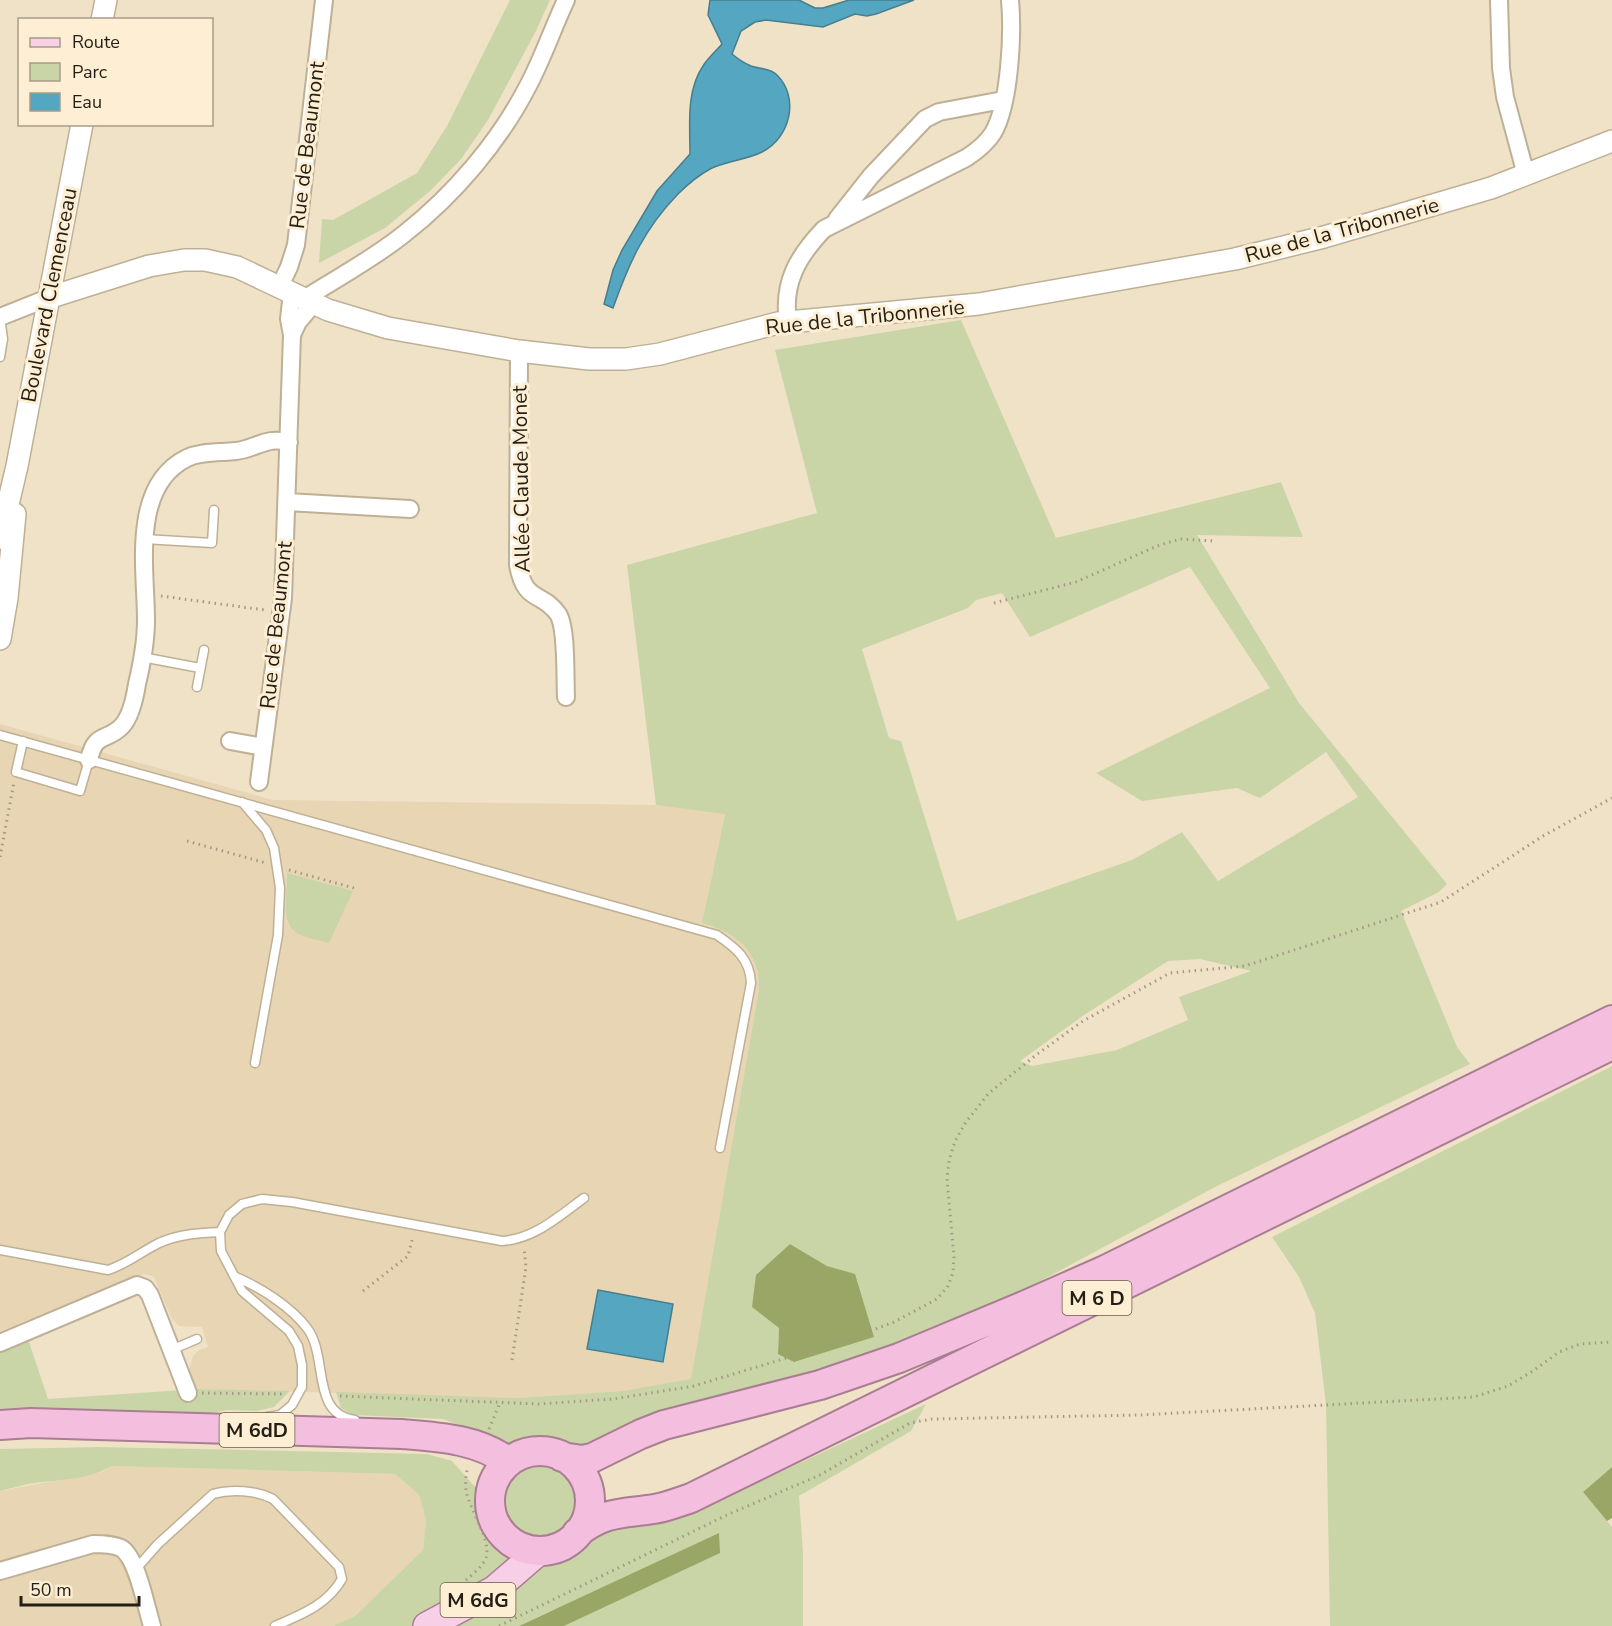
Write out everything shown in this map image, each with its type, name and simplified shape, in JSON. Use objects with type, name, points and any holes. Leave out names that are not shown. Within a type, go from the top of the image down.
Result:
[{"type":"highway","name":"M 6 D","points":[[562,1457],[582,1460],[592,1458],[664,1425],[820,1385],[899,1358],[957,1334],[1103,1271],[1612,1020]]},
{"type":"highway","name":"M 6 D","points":[[577,1533],[588,1524],[607,1515],[656,1509],[691,1498],[1612,1045]]},
{"type":"highway","name":"M 6dD","points":[[0,1425],[201,1423],[402,1434],[457,1439],[496,1452],[509,1461]]},
{"type":"highway","points":[[539,1451],[562,1457],[580,1473],[589,1496],[586,1520],[577,1533],[564,1544],[549,1550],[532,1550],[519,1555],[498,1528],[490,1505],[494,1481],[509,1461],[524,1454],[539,1451]]},
{"type":"main road","name":"M 6dG","points":[[427,1626],[494,1590],[519,1555]]},
{"type":"street","points":[[102,18],[106,0]]},
{"type":"street","name":"Rue de Beaumont","points":[[292,335],[298,322],[297,295],[289,267],[296,245],[324,0]]},
{"type":"street","points":[[297,295],[404,234],[439,202],[476,162],[504,125],[529,86],[566,0]]},
{"type":"street","points":[[788,322],[785,303],[798,263],[811,243],[824,229],[976,152],[994,131],[1004,100],[1010,52],[1010,0]]},
{"type":"street","points":[[1499,0],[1501,68],[1505,97],[1526,175]]},
{"type":"street","points":[[833,225],[871,176],[925,119],[939,112],[1004,100]]},
{"type":"street","name":"Boulevard Clemenceau","points":[[0,538],[17,465],[82,126]]},
{"type":"street","name":"Rue de la Tribonnerie","points":[[48,298],[149,266],[184,260],[205,260],[225,264],[356,320],[388,328],[519,351],[589,359],[626,359],[660,354],[788,322],[979,304],[1208,265],[1324,237],[1498,185],[1612,141]]},
{"type":"street","name":"Rue de Beaumont","points":[[259,782],[282,612],[292,335],[289,319],[297,295]]},
{"type":"street","points":[[0,317],[48,298]]},
{"type":"street","name":"Allée Claude Monet","points":[[519,351],[518,565],[526,589],[553,609],[560,618],[563,632],[566,697]]},
{"type":"street","points":[[89,760],[96,742],[116,730],[124,722],[135,695],[145,632],[144,539],[148,512],[156,489],[167,472],[180,462],[198,454],[236,451],[270,441],[289,442]]},
{"type":"street","name":"Boulevard Clemenceau","points":[[0,639],[14,542],[17,465]]},
{"type":"street","points":[[287,502],[410,508]]},
{"type":"street","points":[[230,741],[263,747]]},
{"type":"street","points":[[0,1343],[137,1285],[145,1288],[150,1295],[188,1393]]},
{"type":"street","points":[[0,1571],[93,1545],[108,1544],[122,1549],[132,1559],[152,1626]]},
{"type":"lane","points":[[0,317],[3,339],[0,357]]},
{"type":"lane","points":[[144,539],[212,543],[214,510]]},
{"type":"lane","points":[[197,687],[204,650]]},
{"type":"lane","points":[[142,657],[200,668]]},
{"type":"lane","points":[[0,735],[717,935],[744,957],[750,970],[751,983],[720,1148]]},
{"type":"lane","points":[[23,741],[16,772],[80,792],[89,760]]},
{"type":"lane","points":[[242,802],[266,830],[274,848],[280,888],[278,935],[255,1064]]},
{"type":"lane","points":[[255,1417],[280,1415],[292,1405],[302,1387],[302,1365],[298,1346],[289,1330],[242,1291],[221,1251],[220,1232],[229,1215],[242,1204],[262,1199],[292,1202],[502,1241],[522,1238],[537,1232],[584,1198]]},
{"type":"lane","points":[[0,1250],[108,1270],[123,1265],[159,1243],[185,1234],[220,1232]]},
{"type":"lane","points":[[236,1277],[287,1308],[307,1328],[316,1344],[325,1395],[329,1404],[341,1417],[363,1420]]},
{"type":"lane","points":[[171,1350],[197,1339]]},
{"type":"lane","points":[[428,1426],[457,1439]]},
{"type":"lane","points":[[135,1570],[158,1544],[213,1494],[222,1491],[261,1492],[273,1498],[339,1567],[342,1578],[326,1599],[314,1609],[275,1626]]},
{"type":"path","points":[[994,603],[1076,582],[1157,546],[1180,539],[1215,541]]},
{"type":"path","points":[[145,594],[282,612]]},
{"type":"path","points":[[0,857],[16,772]]},
{"type":"path","points":[[325,1395],[538,1404],[614,1399],[694,1386],[849,1339],[894,1322],[937,1299],[948,1286],[953,1273],[954,1257],[947,1179],[955,1140],[966,1122],[989,1094],[1036,1055],[1083,1021],[1170,973],[1245,966],[1441,902],[1543,836],[1612,798]]},
{"type":"path","points":[[363,1291],[408,1256],[416,1225]]},
{"type":"path","points":[[512,1360],[526,1267],[522,1238]]},
{"type":"path","points":[[499,1626],[729,1514],[820,1475],[910,1423],[932,1419],[1140,1415],[1474,1397],[1508,1386],[1559,1352],[1580,1344],[1612,1342]]},
{"type":"path","points":[[188,1393],[297,1395]]},
{"type":"path","points":[[465,1581],[486,1558],[486,1545],[466,1490],[468,1465]]},
{"type":"shaded area","points":[[0,724],[273,800],[656,805],[725,813],[702,923],[739,940],[750,953],[757,967],[759,989],[691,1380],[623,1391],[517,1398],[198,1389],[192,1384],[188,1375],[193,1356],[199,1350],[208,1347],[202,1327],[179,1326],[172,1319],[154,1277],[144,1274],[0,1333]]},
{"type":"shaded area","points":[[112,1466],[395,1474],[419,1495],[426,1520],[423,1550],[355,1616],[333,1626],[0,1626],[0,1491],[102,1472]]},
{"type":"green space","points":[[510,0],[550,0],[488,120],[461,159],[430,191],[385,228],[319,263],[322,219],[333,220],[417,173],[447,126]]},
{"type":"green space","points":[[961,320],[1056,538],[1281,482],[1303,537],[1197,535],[1299,703],[1447,884],[1439,892],[1401,911],[1457,1047],[1470,1064],[1215,1187],[1022,1291],[876,1351],[756,1388],[652,1413],[583,1449],[536,1439],[511,1445],[443,1419],[353,1415],[341,1408],[336,1392],[517,1398],[623,1391],[691,1379],[759,989],[757,969],[752,957],[741,943],[727,933],[702,923],[725,814],[656,805],[627,565],[817,513],[775,350]],"holes":[[[1190,567],[1270,688],[1096,773],[1142,801],[1237,788],[1260,798],[1326,752],[1358,797],[1218,881],[1182,832],[1132,860],[957,921],[901,741],[889,738],[862,649],[968,608],[976,600],[1002,593],[1030,637]],[[1200,959],[1251,971],[1179,997],[1188,1020],[1117,1050],[1032,1066],[1020,1061],[1084,1015],[1168,961]],[[790,1244],[827,1266],[855,1275],[778,1353]]]},
{"type":"green space","points":[[287,873],[353,891],[329,943],[307,938],[294,931],[289,924],[286,908]]},
{"type":"green space","points":[[1612,1066],[1612,1467],[1583,1492],[1612,1527],[1612,1626],[1330,1626],[1326,1405],[1315,1313],[1299,1277],[1272,1237]]},
{"type":"green space","points":[[790,1244],[827,1266],[855,1274],[874,1337],[794,1362],[778,1354],[779,1328],[752,1307],[756,1275]]},
{"type":"green space","points":[[23,1324],[48,1399],[198,1389],[290,1391],[274,1407],[256,1411],[227,1410],[192,1417],[0,1414],[0,1333]]},
{"type":"green space","points":[[926,1404],[911,1431],[799,1496],[803,1553],[803,1626],[564,1626],[719,1553],[546,1613],[519,1626],[333,1626],[355,1616],[423,1550],[426,1520],[419,1495],[395,1474],[112,1466],[82,1477],[28,1484],[0,1491],[0,1449],[98,1447],[427,1454],[452,1461],[476,1488],[479,1509],[489,1536],[500,1551],[529,1577],[541,1566],[556,1563],[578,1551],[602,1528],[681,1515],[774,1475]]},
{"type":"green space","points":[[541,1465],[561,1471],[571,1481],[577,1501],[571,1521],[561,1531],[541,1537],[521,1531],[511,1521],[505,1501],[511,1481],[521,1471]]},
{"type":"green space","points":[[1612,1467],[1612,1518],[1607,1521],[1583,1492]]},
{"type":"green space","points":[[719,1533],[720,1553],[564,1626],[519,1626]]},
{"type":"water","points":[[710,0],[799,0],[815,8],[823,8],[849,0],[914,0],[876,14],[867,16],[855,14],[823,27],[766,20],[755,22],[741,31],[732,54],[751,66],[774,73],[784,84],[790,106],[785,128],[772,146],[749,157],[710,169],[678,194],[656,220],[639,247],[613,308],[604,304],[613,270],[622,250],[657,191],[690,154],[690,108],[694,86],[703,66],[722,44],[708,15]]},
{"type":"water","points":[[598,1290],[673,1304],[663,1362],[587,1349]]}]
